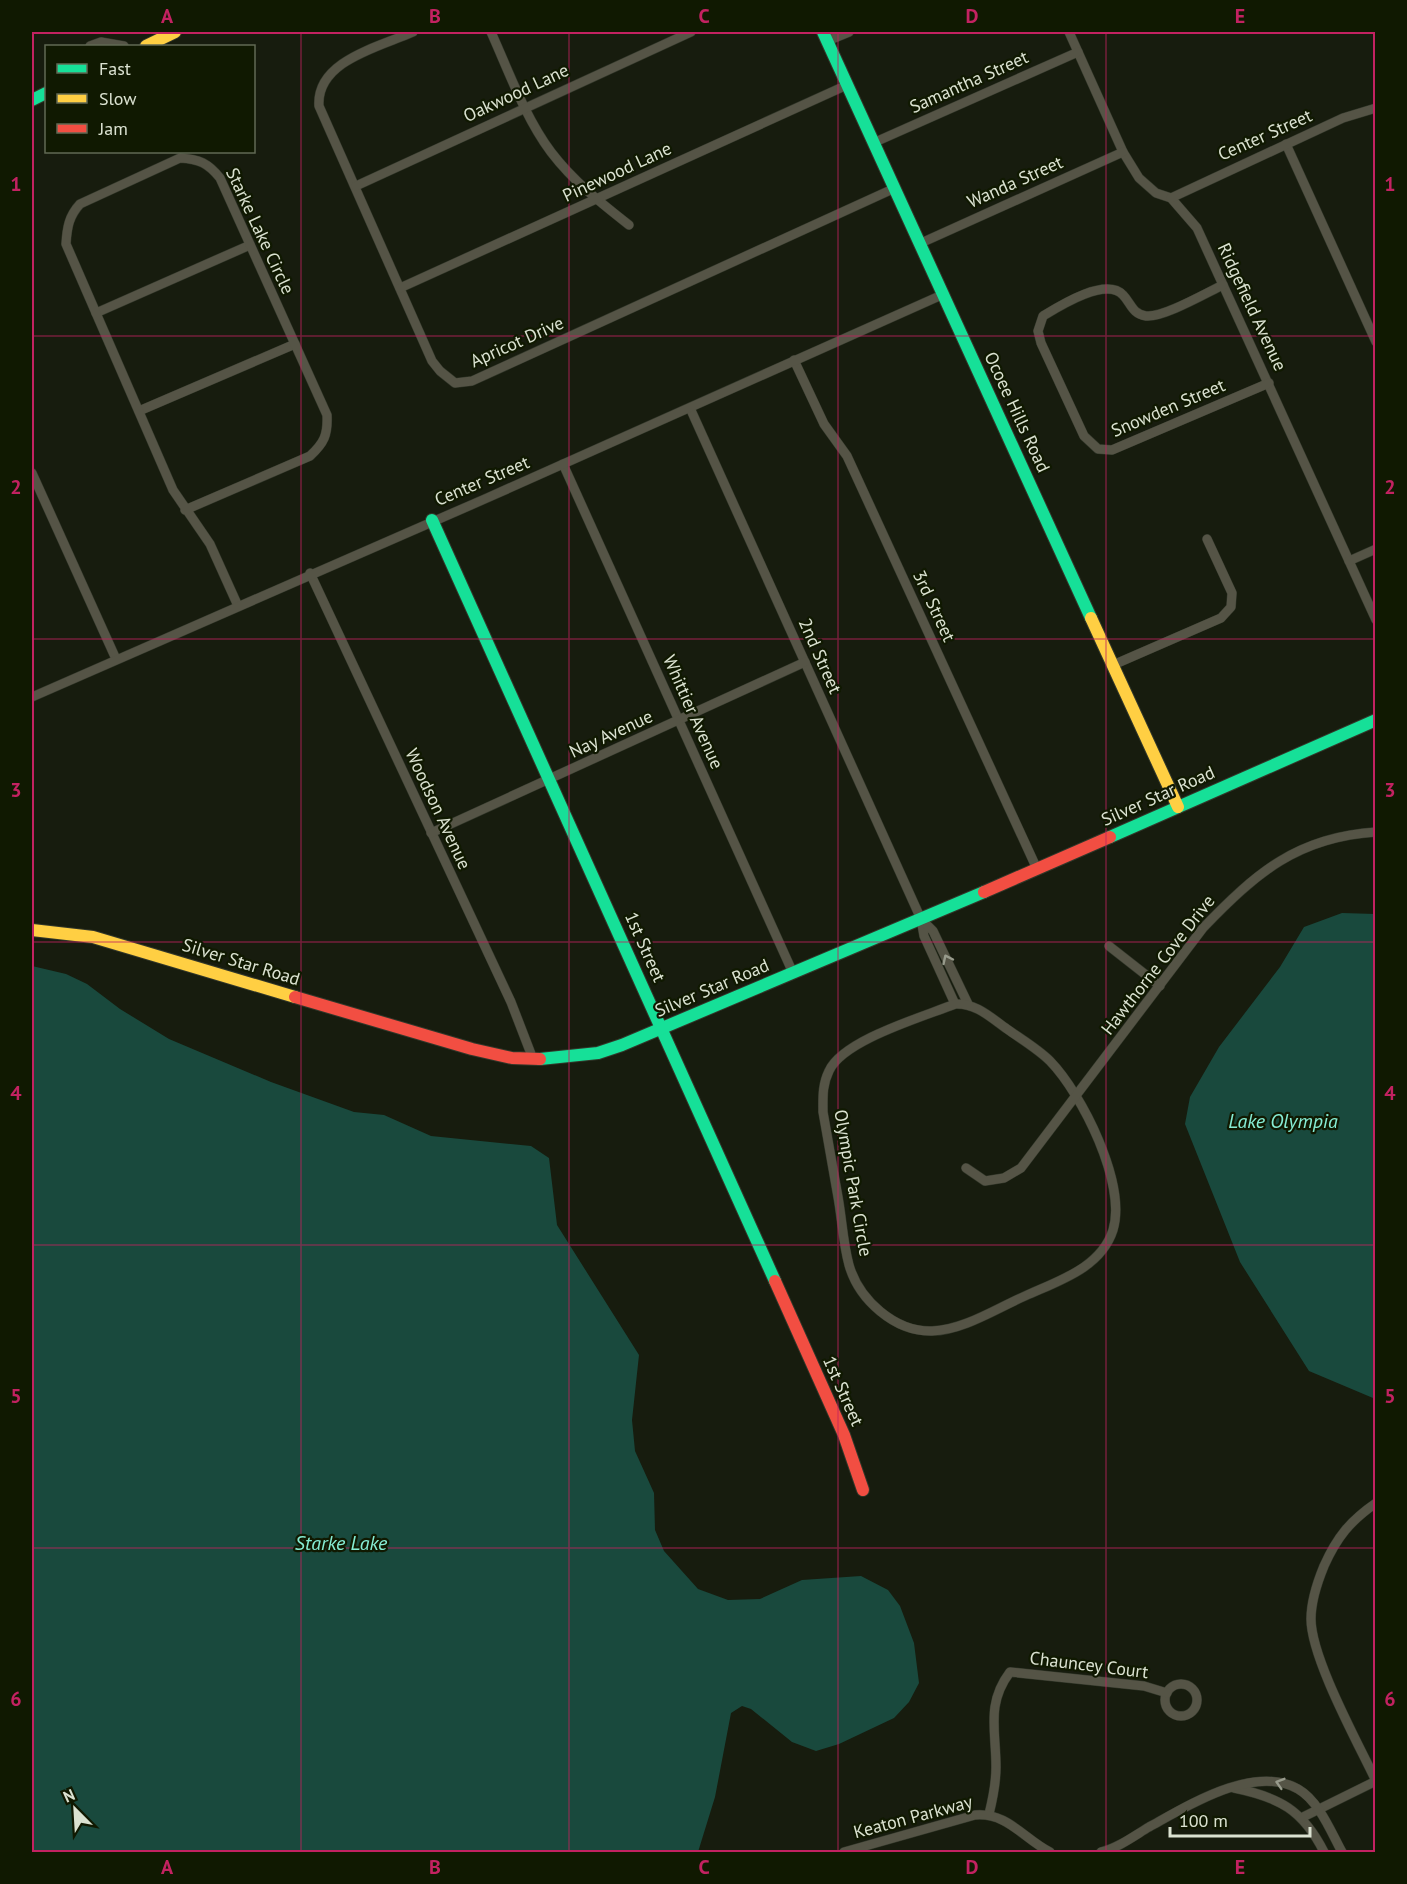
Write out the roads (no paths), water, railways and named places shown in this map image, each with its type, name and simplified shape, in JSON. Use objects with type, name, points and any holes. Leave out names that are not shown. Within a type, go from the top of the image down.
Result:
[{"type":"street","points":[[148,45],[175,32]]},
{"type":"street","name":"Apricot Drive","points":[[413,32],[338,66],[326,76],[318,93],[319,106],[400,288],[440,371],[455,383],[472,381],[895,188]]},
{"type":"street","points":[[491,32],[525,107],[550,151],[569,174],[629,225]]},
{"type":"street","name":"Oakwood Lane","points":[[356,186],[691,32]]},
{"type":"street","points":[[825,36],[849,32]]},
{"type":"street","name":"Ridgefield Avenue","points":[[1069,32],[1123,152],[1144,183],[1156,193],[1171,198],[1197,228],[1376,620]]},
{"type":"street","name":"Ocoee Hills Road","points":[[825,36],[1178,807]]},
{"type":"street","points":[[93,45],[101,42],[118,45]]},
{"type":"street","name":"Samantha Street","points":[[873,143],[1078,51]]},
{"type":"street","name":"Pinewood Lane","points":[[400,288],[847,85]]},
{"type":"street","name":"Center Street","points":[[1171,198],[1342,118],[1376,108]]},
{"type":"street","points":[[1286,144],[1376,342]]},
{"type":"street","name":"Wanda Street","points":[[921,243],[1123,152]]},
{"type":"street","name":"Starke Lake Circle","points":[[185,510],[310,456],[324,443],[328,430],[327,415],[220,178],[208,164],[196,159],[180,158],[80,204],[73,212],[67,227],[66,244],[185,510],[210,544],[238,606]]},
{"type":"street","points":[[96,313],[250,245]]},
{"type":"street","name":"Snowden Street","points":[[1223,285],[1159,314],[1146,316],[1131,310],[1124,295],[1113,288],[1100,288],[1043,316],[1038,331],[1041,343],[1084,436],[1098,449],[1112,450],[1269,383]]},
{"type":"street","name":"Center Street","points":[[32,697],[944,294]]},
{"type":"street","points":[[139,411],[295,344]]},
{"type":"street","name":"3rd Street","points":[[794,360],[824,424],[847,456],[1037,869]]},
{"type":"street","name":"2nd Street","points":[[690,408],[921,919]]},
{"type":"street","name":"Whittier Avenue","points":[[563,464],[793,973]]},
{"type":"street","points":[[32,473],[116,659]]},
{"type":"street","name":"1st Street","points":[[432,520],[551,780],[843,1435],[863,1490]]},
{"type":"street","points":[[1113,665],[1221,618],[1230,607],[1232,593],[1207,539]]},
{"type":"street","points":[[1349,561],[1376,549]]},
{"type":"street","name":"Woodson Avenue","points":[[310,573],[511,1002],[533,1059]]},
{"type":"street","name":"Nay Avenue","points":[[431,833],[805,662]]},
{"type":"street","name":"Silver Star Road","points":[[32,930],[93,937],[472,1049],[533,1059],[556,1059],[598,1053],[921,919],[1376,720]]},
{"type":"street","name":"Hawthorne Cove Drive","points":[[966,1168],[986,1181],[1004,1178],[1021,1168],[1078,1096],[1203,928],[1233,897],[1272,864],[1311,845],[1343,834],[1376,832]]},
{"type":"street","points":[[921,919],[933,931],[968,1004]]},
{"type":"street","points":[[921,919],[924,936],[955,1004]]},
{"type":"street","points":[[1109,946],[1160,986]]},
{"type":"street","name":"Olympic Park Circle","points":[[955,1004],[968,1004],[982,1011],[1049,1059],[1078,1096],[1111,1174],[1117,1205],[1113,1231],[1099,1254],[1077,1272],[958,1326],[932,1331],[905,1326],[880,1312],[862,1291],[850,1266],[823,1113],[822,1090],[830,1069],[849,1049],[955,1004]]},
{"type":"street","points":[[1301,1818],[1376,1781],[1319,1656],[1311,1620],[1316,1586],[1332,1548],[1352,1520],[1376,1503]]},
{"type":"street","name":"Chauncey Court","points":[[989,1814],[994,1795],[996,1768],[993,1709],[999,1686],[1010,1672],[1144,1686],[1167,1693]]},
{"type":"street","points":[[1101,1852],[1195,1802],[1255,1780],[1274,1779],[1300,1789],[1318,1809],[1342,1852]]},
{"type":"street","points":[[1234,1788],[1280,1801],[1301,1818],[1324,1852]]},
{"type":"street","name":"Keaton Parkway","points":[[844,1852],[975,1815],[989,1814],[1004,1819],[1038,1846],[1050,1852]]},
{"type":"water","name":"Lake Olympia","points":[[1342,913],[1375,914],[1376,1398],[1309,1371],[1240,1262],[1185,1124],[1190,1097],[1219,1047],[1280,967],[1304,927]]},
{"type":"water","name":"Starke Lake","points":[[32,966],[66,974],[87,984],[120,1009],[169,1039],[271,1082],[354,1112],[384,1115],[431,1136],[531,1146],[549,1158],[557,1225],[639,1355],[632,1420],[635,1451],[654,1493],[655,1530],[664,1551],[698,1589],[728,1600],[760,1599],[802,1580],[861,1576],[888,1590],[900,1606],[914,1643],[919,1683],[909,1702],[894,1718],[839,1744],[816,1751],[792,1742],[751,1709],[742,1706],[731,1713],[715,1797],[698,1852],[32,1852]]}]
